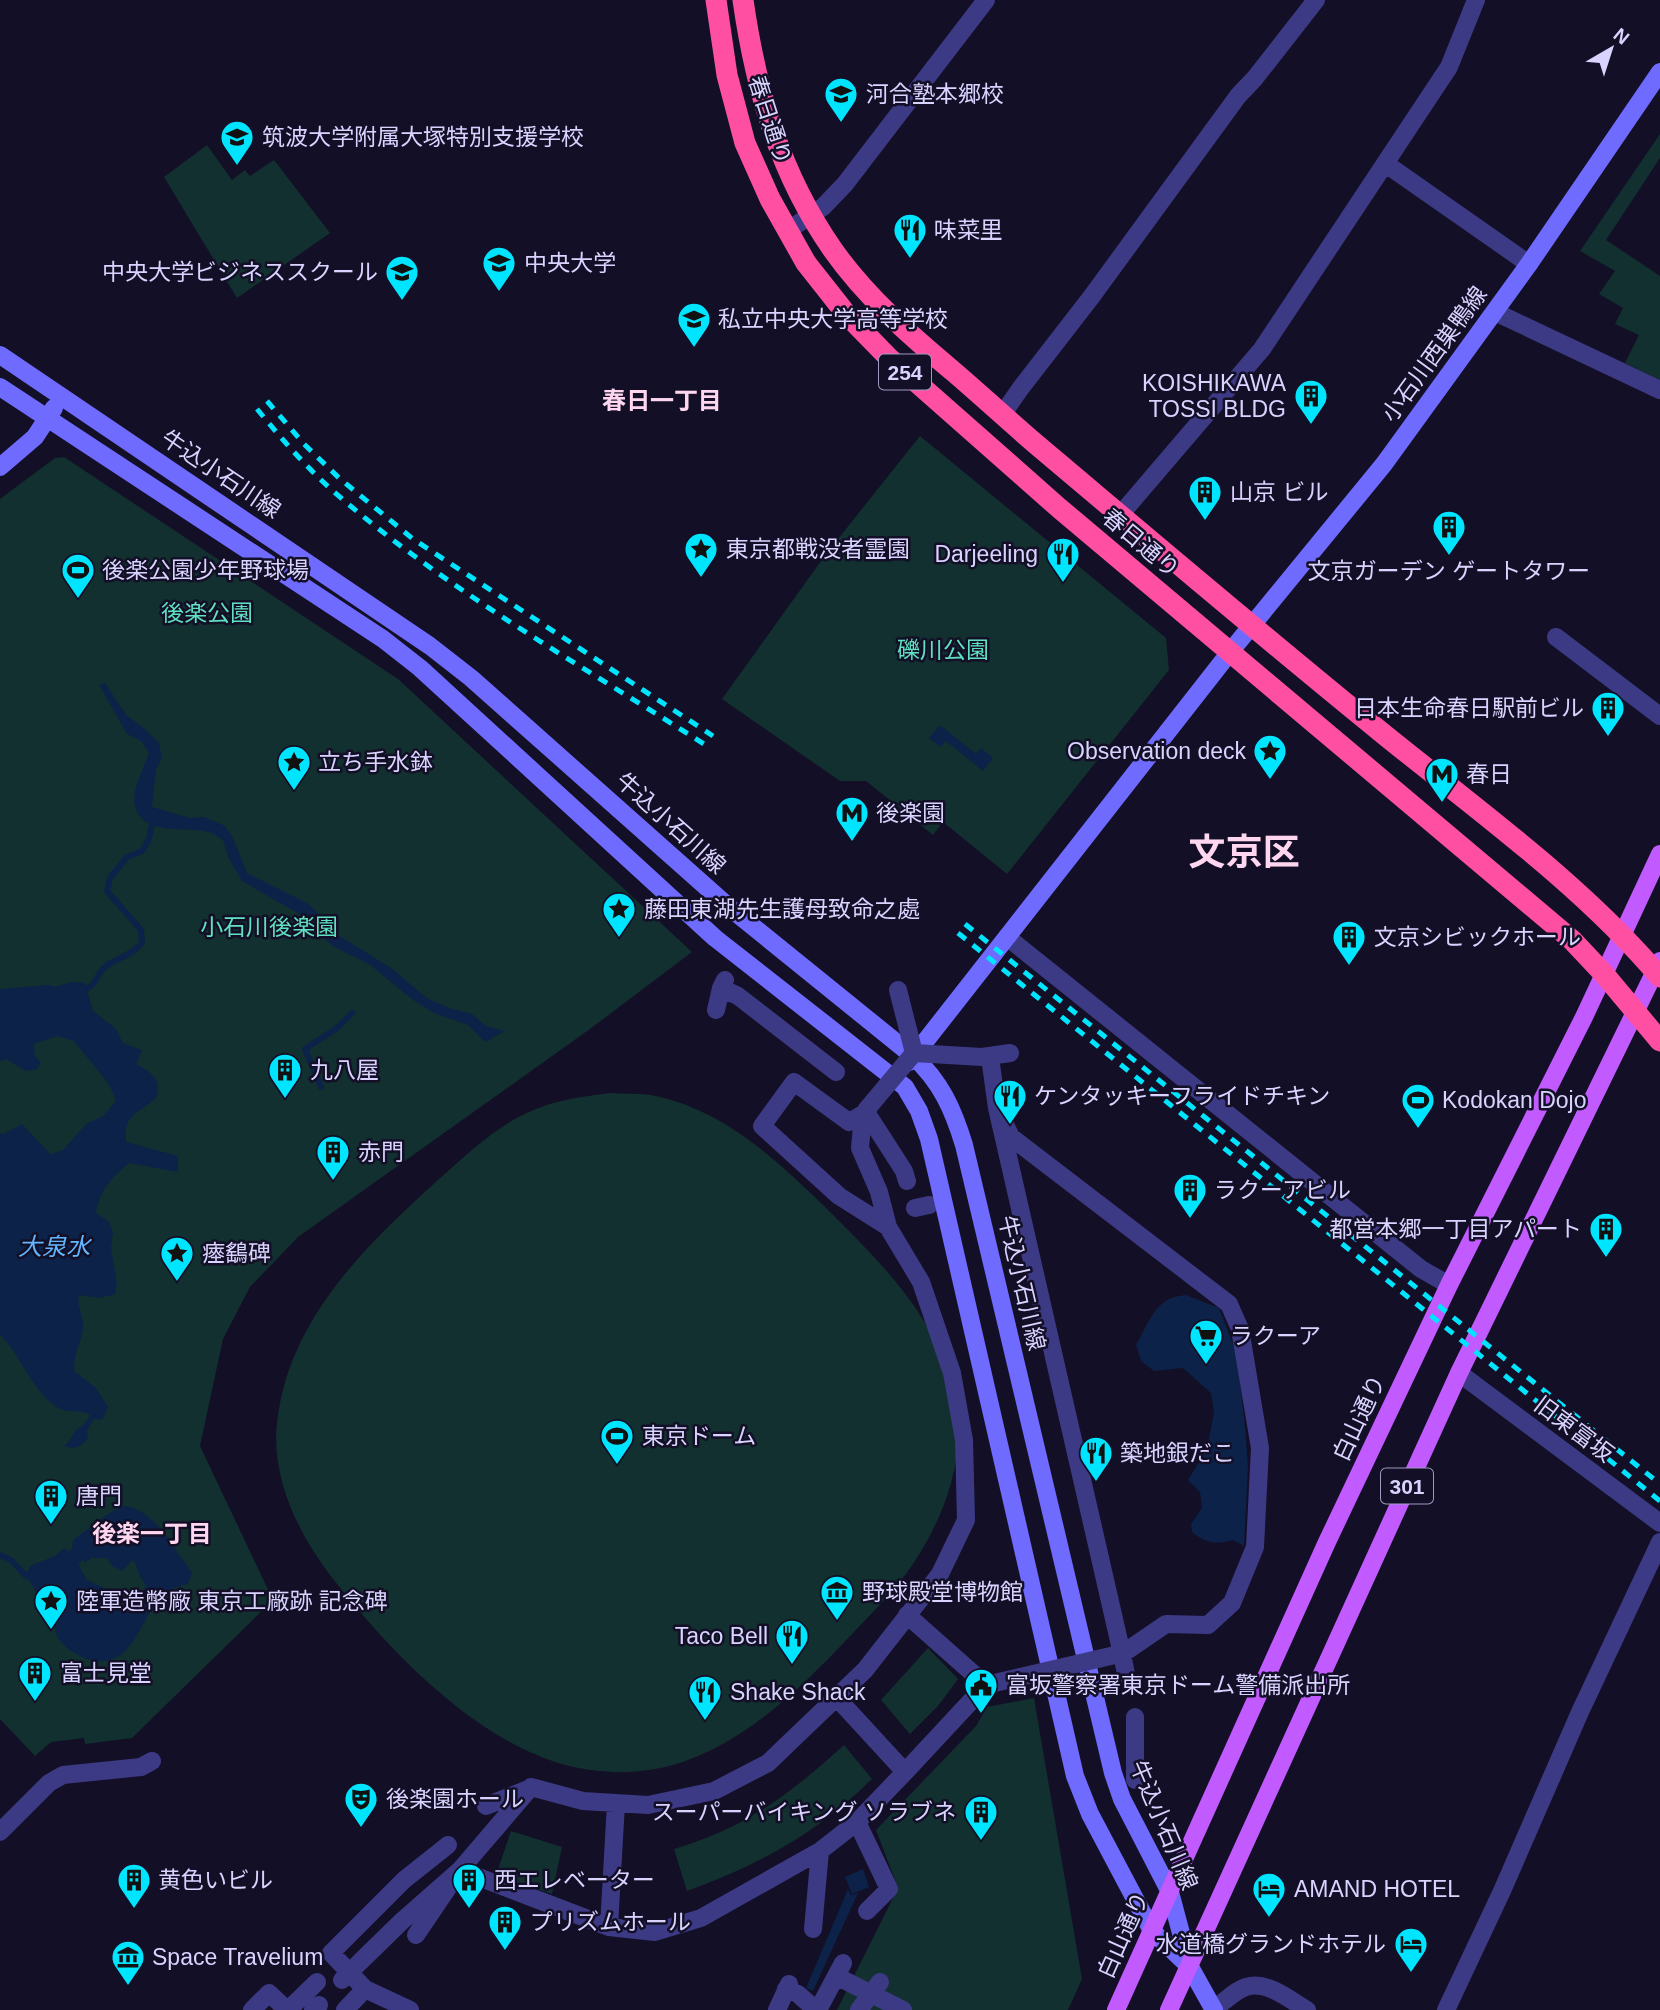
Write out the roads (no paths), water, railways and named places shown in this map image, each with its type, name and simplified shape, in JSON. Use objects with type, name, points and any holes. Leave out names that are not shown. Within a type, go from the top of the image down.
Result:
[{"type":"highway","name":"春日通り","points":[[716,0],[727,75],[745,142],[770,199],[815,277],[876,346],[1059,508],[1572,940],[1660,1041]]},
{"type":"highway","name":"春日通り","points":[[743,0],[754,72],[781,154],[811,215],[841,261],[873,298],[923,346],[1120,515],[1572,888],[1658,970]]},
{"type":"main road","name":"小石川西巣鴨線","points":[[896,1078],[1251,625],[1384,464],[1496,312],[1660,72]]},
{"type":"main road","name":"牛込小石川線","points":[[0,355],[450,662],[730,908],[914,1055],[939,1083],[955,1115],[1113,1773],[1126,1807],[1170,1892],[1189,1967]]},
{"type":"main road","name":"牛込小石川線","points":[[0,387],[383,639],[420,668],[715,937],[896,1078],[913,1099],[929,1139],[1075,1776],[1090,1814],[1152,1931],[1189,1967]]},
{"type":"main road","points":[[0,467],[35,437],[62,396]]},
{"type":"main road","name":"白山通り","points":[[1116,2010],[1311,1578],[1449,1285],[1604,974],[1660,854]]},
{"type":"main road","name":"301","points":[[1169,2010],[1459,1373],[1658,970]]},
{"type":"main road","points":[[1189,1967],[1214,2010]]},
{"type":"street","points":[[787,231],[823,206],[845,184],[986,0]]},
{"type":"street","points":[[1003,415],[1238,96],[1315,0]]},
{"type":"street","points":[[1120,515],[1262,349],[1449,67],[1476,0]]},
{"type":"street","points":[[1386,164],[1529,264]]},
{"type":"street","points":[[1496,312],[1660,390]]},
{"type":"street","points":[[1556,637],[1660,716]]},
{"type":"street","points":[[1007,937],[1421,1269],[1449,1285]]},
{"type":"street","points":[[716,1010],[724,982],[738,996],[836,1072]]},
{"type":"street","points":[[898,990],[914,1055]]},
{"type":"street","points":[[914,1055],[990,1057],[1010,1053]]},
{"type":"street","points":[[878,1192],[908,1184],[904,1171],[868,1115],[867,1109],[914,1055]]},
{"type":"street","points":[[990,1057],[997,1108],[1119,1655],[1126,1674]]},
{"type":"street","points":[[486,1806],[531,1787],[583,1801],[648,1805],[714,1791],[768,1763],[865,1670],[940,1574],[966,1520],[964,1440],[952,1373],[921,1282],[888,1227],[878,1192],[860,1148],[863,1114],[849,1122],[794,1083],[762,1126],[839,1196],[888,1227]]},
{"type":"street","points":[[460,1870],[609,1927],[655,1932],[701,1917],[765,1884],[820,1851],[857,1822],[986,1685],[1119,1655],[1166,1625],[1208,1625],[1231,1603],[1255,1547],[1260,1448],[1240,1329],[1229,1304],[1011,1137],[997,1108]]},
{"type":"street","name":"旧東富坂","points":[[1459,1373],[1660,1524]]},
{"type":"street","points":[[1446,2010],[1660,1542]]},
{"type":"street","points":[[907,1615],[986,1685]]},
{"type":"street","points":[[836,1697],[905,1772]]},
{"type":"street","points":[[1135,1717],[1135,1780]]},
{"type":"street","points":[[0,1832],[50,1783],[63,1775],[141,1767],[152,1761]]},
{"type":"street","points":[[416,1935],[460,1870],[531,1787]]},
{"type":"street","points":[[609,1927],[616,1803]]},
{"type":"street","points":[[857,1822],[889,1889],[867,1911]]},
{"type":"street","points":[[410,2010],[365,1989],[331,1953],[404,1880],[447,1845]]},
{"type":"street","points":[[813,1929],[820,1851]]},
{"type":"street","points":[[342,1980],[402,1921],[460,1870]]},
{"type":"street","points":[[777,2010],[788,1987],[817,2010],[840,1970],[903,2010]]},
{"type":"street","points":[[252,2010],[269,1993],[288,2010],[317,1982]]},
{"type":"street","points":[[859,2010],[880,1982]]},
{"type":"street","points":[[1214,2010],[1245,1987],[1259,1985],[1307,2010]]},
{"type":"street","points":[[345,2010],[365,1989]]},
{"type":"water","points":[[105,683],[126,715],[159,743],[162,758],[156,769],[152,807],[190,818],[204,817],[225,826],[233,838],[247,873],[307,903],[330,930],[391,968],[427,998],[472,1014],[486,1026],[505,1031],[485,1042],[468,1025],[434,1013],[413,1000],[369,964],[334,947],[313,929],[308,919],[242,881],[228,857],[223,840],[216,835],[199,830],[156,826],[140,816],[134,800],[136,786],[149,753],[141,741],[127,734],[99,685]]},
{"type":"water","points":[[940,725],[976,754],[981,748],[993,758],[983,771],[946,741],[941,747],[929,738]]},
{"type":"water","name":"大泉水","points":[[72,982],[85,983],[93,1011],[116,1029],[123,1043],[142,1050],[136,1064],[154,1077],[158,1086],[156,1098],[129,1120],[126,1142],[178,1156],[178,1172],[129,1163],[112,1179],[100,1198],[96,1213],[109,1222],[113,1232],[111,1248],[117,1283],[115,1294],[100,1298],[79,1295],[83,1330],[74,1371],[96,1388],[108,1407],[102,1420],[94,1419],[87,1430],[88,1439],[74,1448],[64,1446],[90,1415],[59,1408],[46,1398],[0,1335],[0,1133],[4,1134],[22,1124],[51,1155],[64,1149],[86,1124],[103,1116],[116,1101],[104,1078],[74,1041],[58,1036],[34,1044],[35,1056],[41,1063],[37,1069],[26,1071],[6,1059],[0,1061],[0,989],[49,985],[54,987]]},
{"type":"water","points":[[1186,1295],[1219,1308],[1237,1354],[1248,1467],[1244,1546],[1233,1540],[1216,1543],[1206,1541],[1192,1532],[1191,1524],[1202,1508],[1200,1492],[1188,1480],[1207,1449],[1214,1412],[1211,1393],[1183,1368],[1154,1371],[1141,1361],[1136,1345],[1160,1305],[1167,1300]]},
{"type":"water","points":[[125,1506],[146,1515],[163,1532],[192,1572],[189,1583],[160,1597],[123,1653],[113,1659],[100,1661],[84,1658],[60,1641],[47,1611],[26,1576],[30,1566],[55,1556],[64,1548],[69,1552],[73,1540]],"holes":[[[91,1558],[107,1558],[112,1566],[122,1571],[133,1560],[146,1585],[129,1606],[118,1610],[104,1588],[87,1580],[78,1564],[83,1560],[86,1563]]]},
{"type":"water","points":[[863,1869],[869,1887],[852,1894],[845,1877]]},
{"type":"water","points":[[848,1889],[851,1895],[858,1893],[813,1991],[806,1988]]},
{"type":"waterway","points":[[88,988],[107,965],[142,943],[141,930],[107,891],[110,878],[127,857],[142,851],[149,839],[152,824]]},
{"type":"waterway","points":[[321,1087],[305,1049],[337,1028],[352,1013]]},
{"type":"waterway","points":[[0,1555],[11,1560],[26,1576]]},
{"type":"railway","points":[[267,401],[304,444],[339,478],[413,539],[713,736]]},
{"type":"railway","points":[[257,409],[333,491],[421,561],[515,625],[707,746]]},
{"type":"railway","points":[[965,924],[1660,1484]]},
{"type":"railway","points":[[958,933],[1660,1501]]},
{"type":"place","name":"河合塾本郷校","points":[[841,124]]},
{"type":"place","name":"筑波大学附属大塚特別支援学校","points":[[237,167]]},
{"type":"place","name":"味菜里","points":[[910,260]]},
{"type":"place","name":"中央大学","points":[[499,293]]},
{"type":"place","name":"中央大学ビジネススクール","points":[[402,302]]},
{"type":"place","name":"私立中央大学高等学校","points":[[694,349]]},
{"type":"place","name":"KOISHIKAWA TOSSI BLDG","points":[[1311,426]]},
{"type":"place","name":"山京 ビル","points":[[1205,522]]},
{"type":"place","name":"文京ガーデン ゲートタワー","points":[[1449,557]]},
{"type":"place","name":"東京都戦没者霊園","points":[[701,579]]},
{"type":"place","name":"Darjeeling","points":[[1063,584]]},
{"type":"place","name":"後楽公園少年野球場","points":[[78,600]]},
{"type":"place","name":"日本生命春日駅前ビル","points":[[1608,738]]},
{"type":"place","name":"Observation deck","points":[[1270,781]]},
{"type":"place","name":"立ち手水鉢","points":[[294,792]]},
{"type":"place","name":"春日","points":[[1442,804]]},
{"type":"place","name":"後楽園","points":[[852,843]]},
{"type":"place","name":"藤田東湖先生護母致命之處","points":[[619,939]]},
{"type":"place","name":"文京シビックホール","points":[[1349,967]]},
{"type":"place","name":"九八屋","points":[[285,1100]]},
{"type":"place","name":"ケンタッキーフライドチキン","points":[[1010,1126]]},
{"type":"place","name":"Kodokan Dojo","points":[[1418,1130]]},
{"type":"place","name":"赤門","points":[[333,1182]]},
{"type":"place","name":"ラクーアビル","points":[[1190,1220]]},
{"type":"place","name":"都営本郷一丁目アパート","points":[[1606,1259]]},
{"type":"place","name":"瘞鷂碑","points":[[177,1283]]},
{"type":"place","name":"ラクーア","points":[[1206,1366]]},
{"type":"place","name":"東京ドーム","points":[[617,1466]]},
{"type":"place","name":"築地銀だこ","points":[[1096,1483]]},
{"type":"place","name":"唐門","points":[[51,1526]]},
{"type":"place","name":"野球殿堂博物館","points":[[837,1622]]},
{"type":"place","name":"陸軍造幣廠 東京工廠跡 記念碑","points":[[51,1631]]},
{"type":"place","name":"Taco Bell","points":[[792,1666]]},
{"type":"place","name":"富士見堂","points":[[35,1703]]},
{"type":"place","name":"富坂警察署東京ドーム警備派出所","points":[[981,1715]]},
{"type":"place","name":"Shake Shack","points":[[705,1722]]},
{"type":"place","name":"後楽園ホール","points":[[361,1829]]},
{"type":"place","name":"スーパーバイキング ソラブネ","points":[[981,1842]]},
{"type":"place","name":"黄色いビル","points":[[134,1910]]},
{"type":"place","name":"西エレベーター","points":[[469,1910]]},
{"type":"place","name":"AMAND HOTEL","points":[[1269,1919]]},
{"type":"place","name":"プリズムホール","points":[[505,1952]]},
{"type":"place","name":"水道橋グランドホテル","points":[[1411,1974]]},
{"type":"place","name":"Space Travelium","points":[[128,1987]]},
{"type":"district","name":"春日一丁目","points":[[662,400]]},
{"type":"district","name":"文京区","points":[[1244,852]]},
{"type":"district","name":"後楽一丁目","points":[[152,1533]]},
{"type":"park label","name":"後楽公園","points":[[207,613]]},
{"type":"park label","name":"礫川公園","points":[[943,650]]},
{"type":"park label","name":"小石川後楽園","points":[[269,927]]}]
